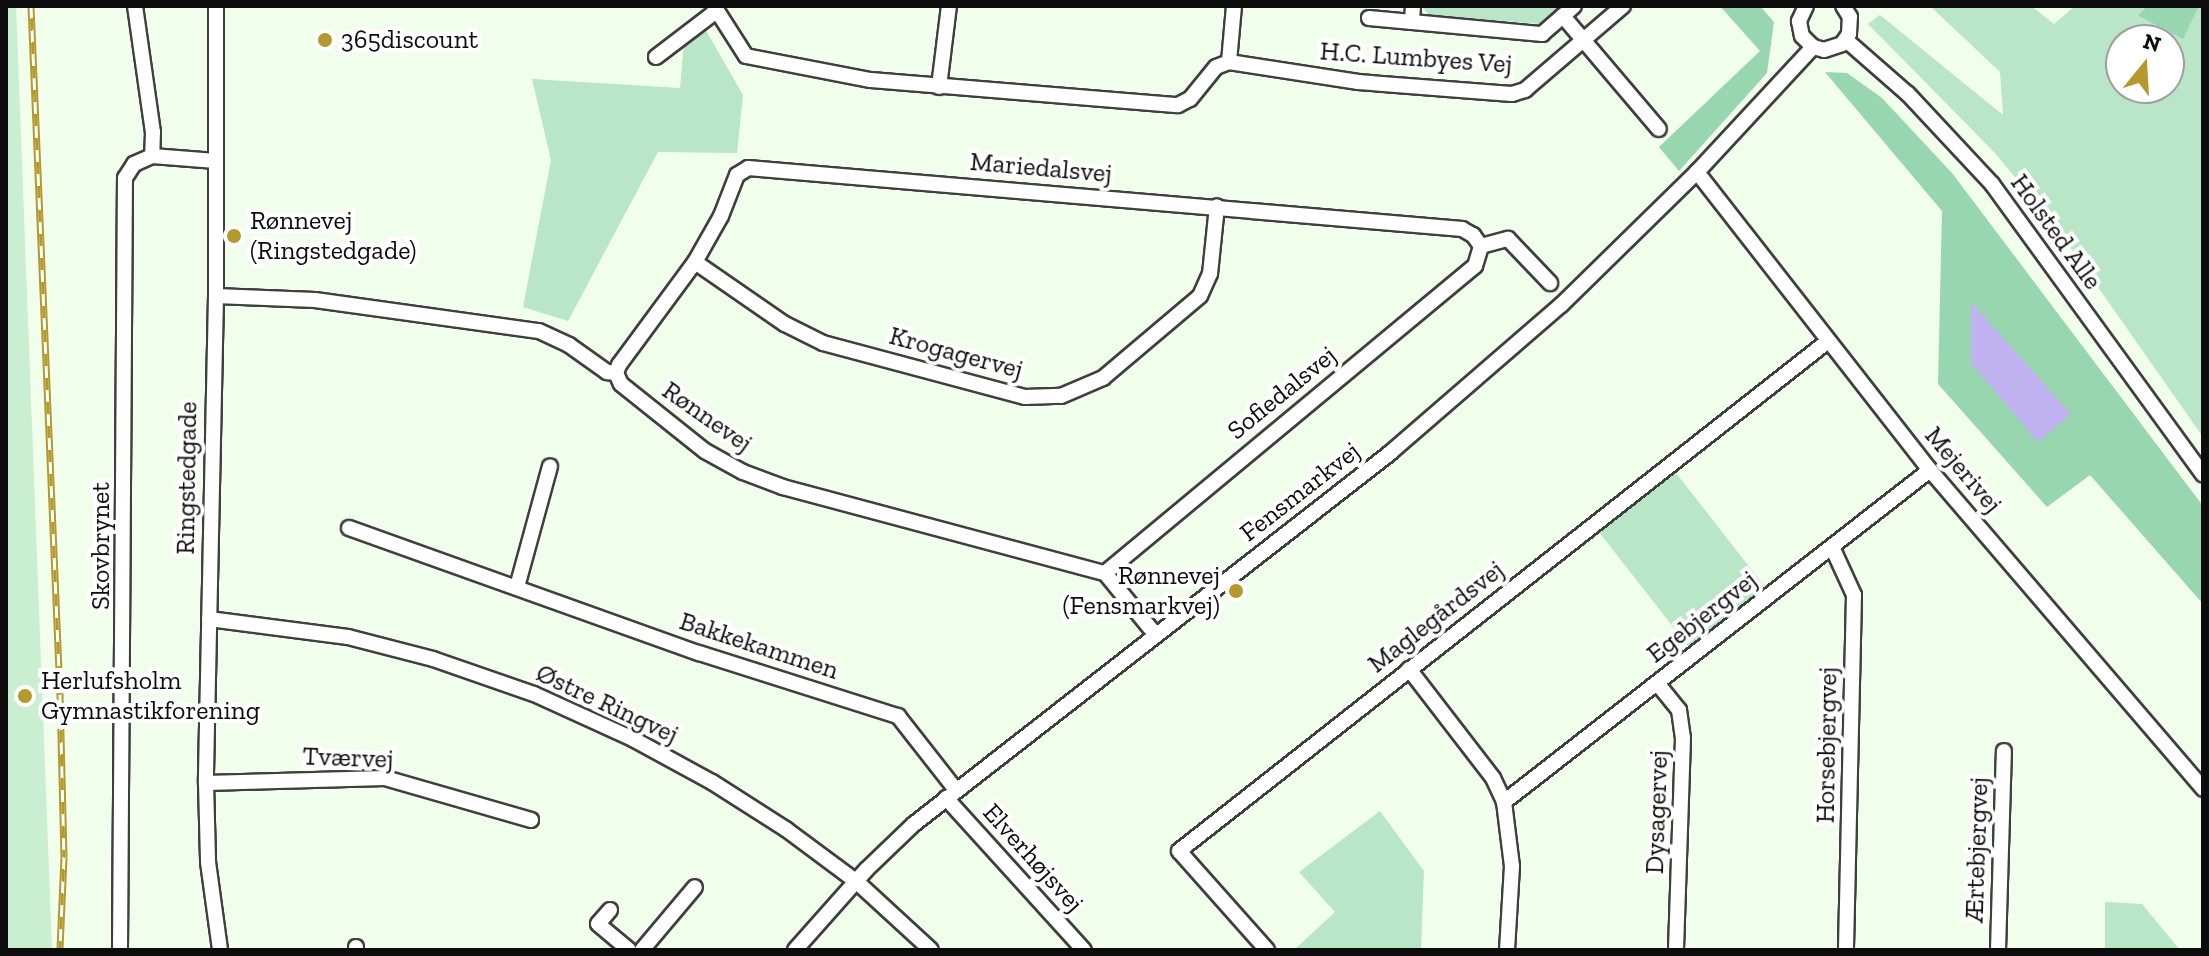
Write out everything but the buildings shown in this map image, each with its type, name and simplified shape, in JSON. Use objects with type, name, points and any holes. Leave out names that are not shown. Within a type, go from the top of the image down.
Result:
[{"type":"street","points":[[135,6],[153,132],[152,156],[216,161]]},
{"type":"street","name":"Ringstedgade","points":[[216,6],[216,296],[206,783],[208,862],[220,950]]},
{"type":"street","points":[[939,87],[949,6]]},
{"type":"street","points":[[656,57],[714,9],[746,56],[871,80],[1178,105],[1190,99],[1216,67],[1229,62],[1234,6]]},
{"type":"street","name":"H.C. Lumbyes Vej","points":[[1412,22],[1413,6]]},
{"type":"street","name":"H.C. Lumbyes Vej","points":[[1229,62],[1358,82],[1512,94],[1525,90],[1623,6]]},
{"type":"street","points":[[1799,9],[1802,36],[1813,47],[1830,50],[1846,40],[1851,23],[1843,6]]},
{"type":"street","name":"H.C. Lumbyes Vej","points":[[1369,18],[1542,34],[1569,11],[1583,40],[1659,129]]},
{"type":"street","name":"Holsted Alle","points":[[1846,40],[1908,94],[1992,184],[2203,474]]},
{"type":"street","name":"Fensmarkvej","points":[[795,950],[914,824],[1412,435],[1561,305],[1697,172],[1813,47]]},
{"type":"street","name":"Skovbrynet","points":[[120,950],[125,178],[134,164],[152,156]]},
{"type":"street","name":"Mariedalsvej","points":[[616,373],[695,262],[721,216],[737,175],[748,168],[1462,229],[1473,235],[1481,246],[1508,239],[1550,283]]},
{"type":"street","name":"Mejerivej","points":[[1697,172],[1930,470],[2203,789]]},
{"type":"street","name":"Krogagervej","points":[[695,262],[785,324],[823,343],[1025,397],[1061,396],[1103,378],[1200,296],[1210,274],[1217,206]]},
{"type":"street","name":"Sofiedalsvej","points":[[1105,573],[1475,266],[1481,246]]},
{"type":"street","name":"Rønnevej","points":[[216,296],[315,300],[526,327],[553,336],[607,372],[616,373],[621,384],[705,451],[743,472],[783,487],[1105,573]]},
{"type":"street","name":"Maglegårdsvej","points":[[1267,950],[1179,851],[1828,341]]},
{"type":"street","points":[[517,587],[550,466]]},
{"type":"street","name":"Egebjergvej","points":[[1504,802],[1930,470]]},
{"type":"street","name":"Bakkekammen","points":[[349,528],[699,653],[898,716],[951,794]]},
{"type":"street","name":"Horsebjergvej","points":[[1832,547],[1854,595],[1846,950]]},
{"type":"street","points":[[1105,573],[1155,634]]},
{"type":"street","name":"Østre Ringvej","points":[[209,619],[348,637],[433,659],[534,694],[633,739],[712,782],[787,830],[857,882],[931,950]]},
{"type":"street","points":[[1409,669],[1493,778],[1504,802],[1512,866],[1507,950]]},
{"type":"street","name":"Dysagervej","points":[[1657,683],[1679,710],[1683,738],[1676,950]]},
{"type":"street","name":"Ærtebjergvej","points":[[1998,950],[2004,751]]},
{"type":"street","name":"Tværvej","points":[[206,783],[385,778],[531,820]]},
{"type":"street","name":"Elverhøjsvej","points":[[951,794],[1084,950]]},
{"type":"street","points":[[642,950],[695,887]]},
{"type":"street","points":[[610,910],[598,924],[629,950]]},
{"type":"green space","name":"Herlufsholm Gymnastikforening","points":[[6,6],[16,6],[52,950],[6,950]]},
{"type":"green space","points":[[1421,6],[1562,6],[1541,24],[1429,15]]},
{"type":"green space","points":[[1720,6],[1760,6],[1774,22],[1767,73],[1679,171],[1659,147],[1760,51]]},
{"type":"green space","points":[[1930,6],[2031,6],[2054,24],[2075,6],[2147,6],[2139,17],[2154,24],[2105,24],[2105,104],[2185,104],[2185,34],[2199,6],[2203,6],[2203,437],[2058,230],[1995,153],[1868,24],[1880,15],[2003,115],[2000,72]]},
{"type":"green space","points":[[2147,6],[2199,6],[2185,35],[2185,24],[2154,24],[2138,16]]},
{"type":"green space","points":[[704,27],[743,95],[737,153],[658,152],[568,321],[523,307],[551,160],[532,79],[680,88],[684,42]]},
{"type":"green space","points":[[1825,72],[1847,73],[1882,98],[1952,173],[2203,506],[2203,604],[2090,475],[2047,507],[1938,384],[1942,211]]},
{"type":"green space","points":[[1676,473],[1765,586],[1688,646],[1600,533]]},
{"type":"green space","points":[[1380,811],[1424,871],[1421,950],[1294,950],[1335,912],[1299,872]]},
{"type":"green space","points":[[2105,902],[2142,904],[2180,950],[2105,950]]},
{"type":"shaded area","points":[[1971,302],[2071,414],[2038,442],[1971,363]]},
{"type":"railway","points":[[31,6],[60,694],[64,857],[60,950]]},
{"type":"place","name":"365discount","points":[[325,40]]},
{"type":"place","name":"Rønnevej (Ringstedgade)","points":[[234,236]]},
{"type":"place","name":"Rønnevej (Fensmarkvej)","points":[[1236,591]]},
{"type":"place","name":"Herlufsholm Gymnastikforening","points":[[25,696]]}]
